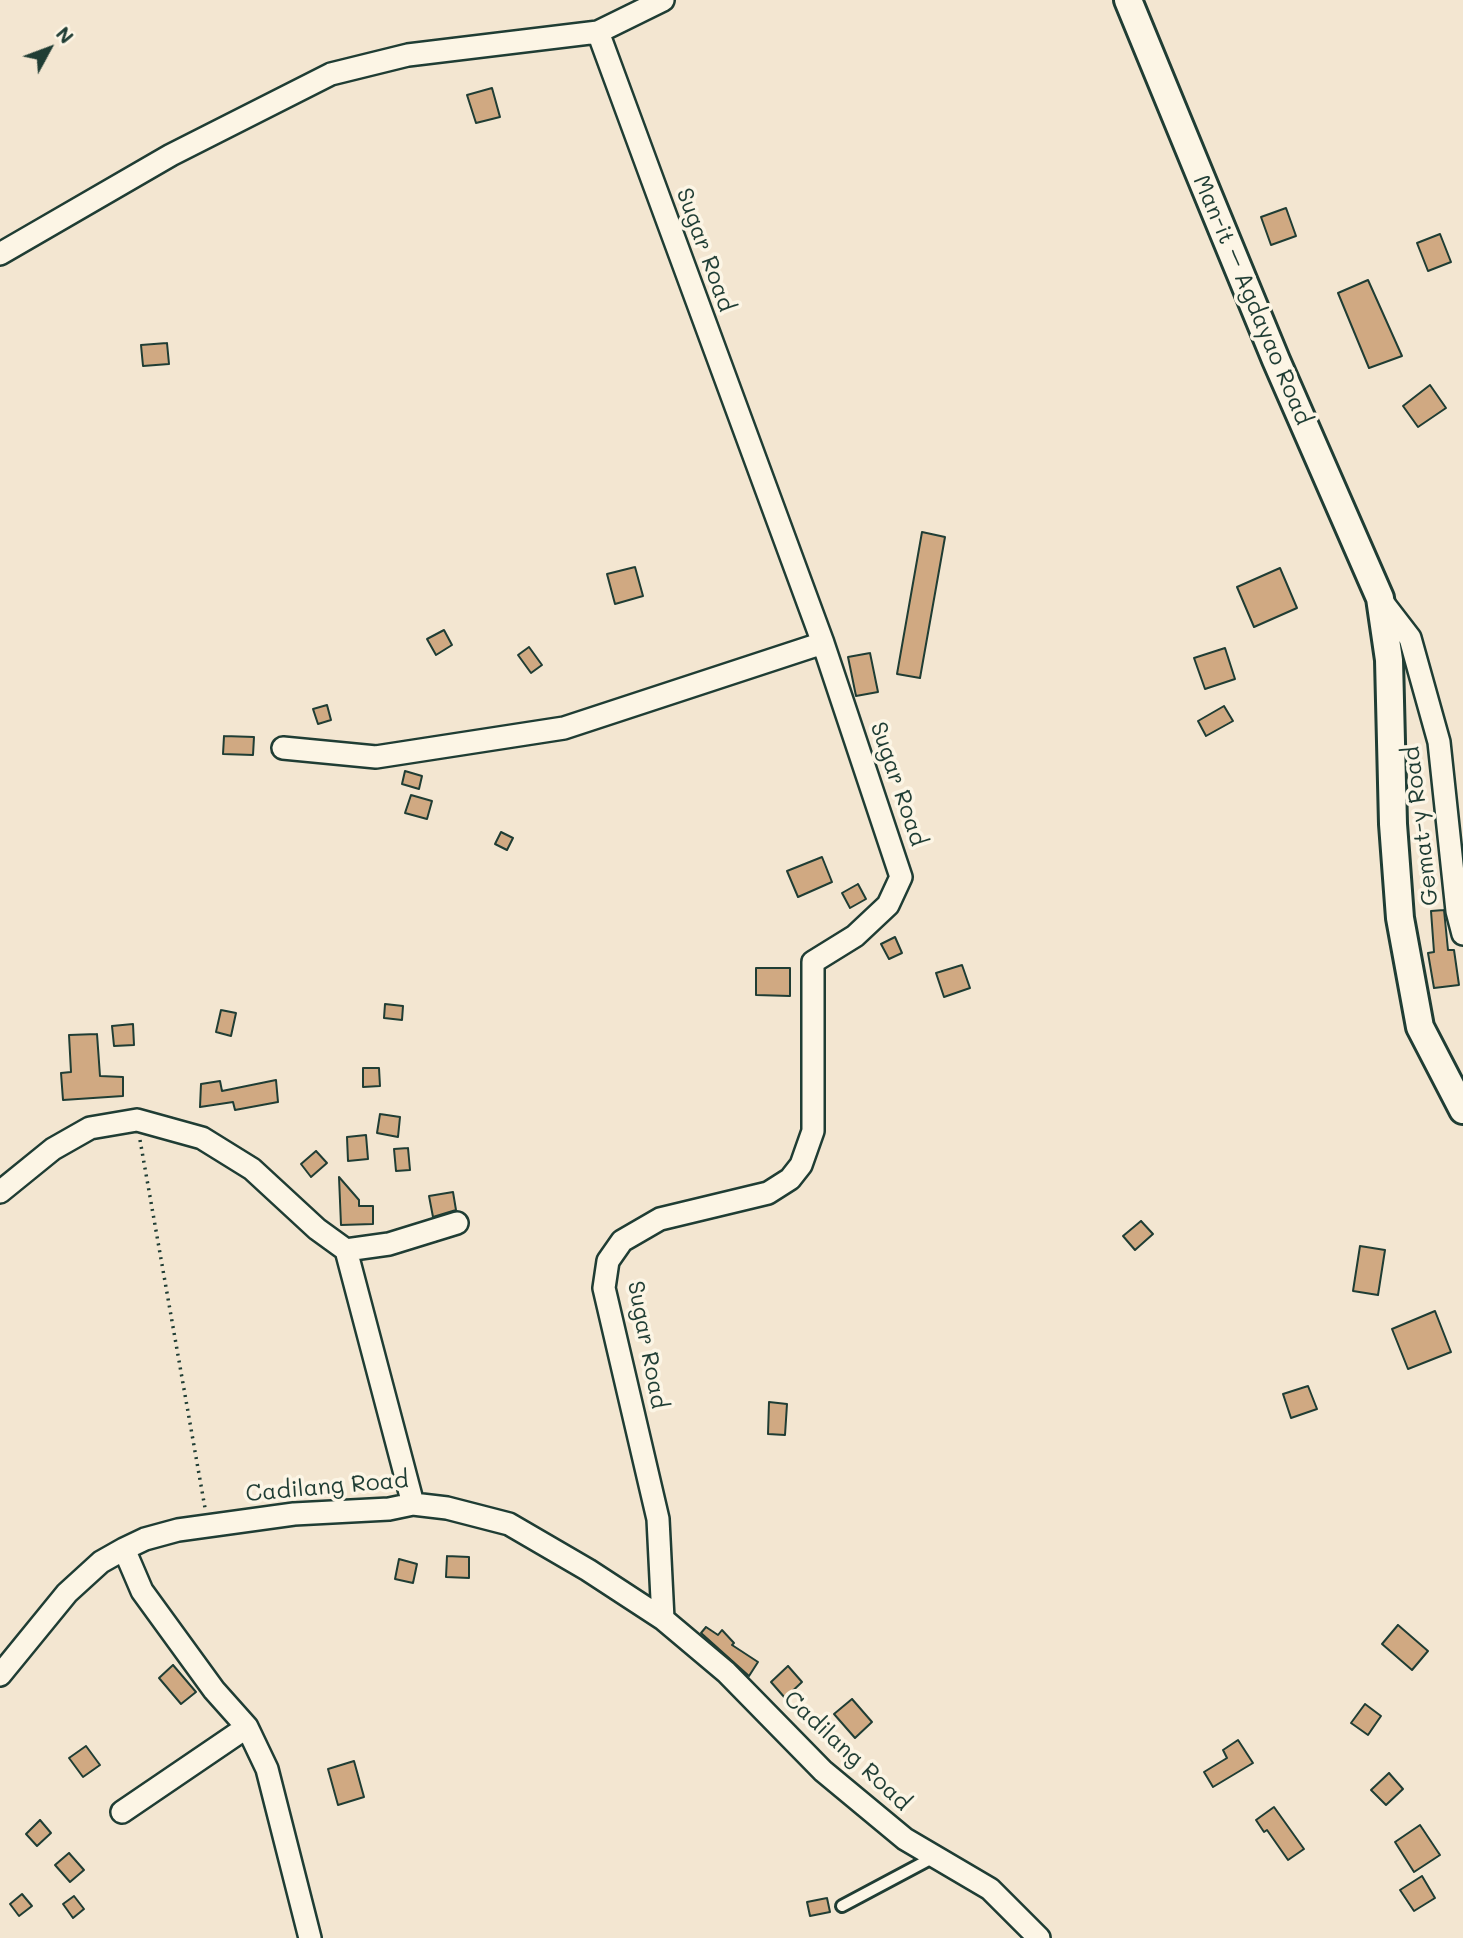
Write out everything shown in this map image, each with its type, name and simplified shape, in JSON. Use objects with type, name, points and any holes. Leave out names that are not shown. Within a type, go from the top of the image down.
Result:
[{"type":"street","points":[[0,254],[171,155],[331,74],[408,55],[598,32],[663,0]]},
{"type":"street","name":"Man-it – Agdayao Road","points":[[1128,0],[1276,360],[1380,598],[1389,660],[1393,824],[1400,918],[1420,1027],[1463,1110]]},
{"type":"street","name":"Sugar Road","points":[[598,32],[822,643],[901,877],[888,905],[855,936],[813,962],[813,1131],[801,1165],[790,1180],[768,1193],[660,1219],[622,1241],[608,1261],[604,1288],[658,1518],[663,1619]]},
{"type":"street","name":"Gemat-y Road","points":[[1380,598],[1410,638],[1439,742],[1457,911],[1463,934]]},
{"type":"street","points":[[283,748],[376,757],[564,728],[822,643]]},
{"type":"street","points":[[0,1192],[53,1149],[90,1128],[137,1121],[202,1138],[242,1163],[346,1250],[413,1504]]},
{"type":"street","points":[[346,1250],[389,1244],[457,1223]]},
{"type":"street","name":"Cadilang Road","points":[[0,1675],[66,1593],[101,1562],[145,1539],[208,1526],[294,1514],[389,1509],[413,1504],[447,1508],[509,1524],[663,1619],[726,1672],[823,1771],[905,1839],[990,1889],[1039,1938]]},
{"type":"street","points":[[124,1549],[142,1591],[214,1690],[247,1727],[267,1769],[310,1938]]},
{"type":"street","points":[[122,1812],[247,1727]]},
{"type":"lane","points":[[842,1906],[934,1857]]},
{"type":"path","points":[[137,1121],[208,1526]]},
{"type":"building","points":[[492,88],[500,117],[476,123],[467,95]]},
{"type":"building","points":[[1286,208],[1296,236],[1271,245],[1261,217]]},
{"type":"building","points":[[1440,234],[1451,262],[1428,271],[1417,243]]},
{"type":"building","points":[[1368,280],[1402,356],[1369,368],[1338,293]]},
{"type":"building","points":[[167,343],[169,364],[143,366],[141,345]]},
{"type":"building","points":[[1430,385],[1446,408],[1418,427],[1403,406]]},
{"type":"building","points":[[922,532],[945,537],[920,678],[897,674]]},
{"type":"building","points":[[635,567],[643,596],[615,604],[607,574]]},
{"type":"building","points":[[1280,568],[1297,608],[1254,627],[1237,587]]},
{"type":"building","points":[[444,630],[452,645],[436,655],[427,639]]},
{"type":"building","points":[[529,647],[542,665],[531,673],[518,655]]},
{"type":"building","points":[[1225,648],[1235,679],[1205,689],[1194,658]]},
{"type":"building","points":[[870,653],[878,692],[856,696],[848,657]]},
{"type":"building","points":[[327,705],[331,720],[318,724],[313,709]]},
{"type":"building","points":[[1224,706],[1233,721],[1206,736],[1198,721]]},
{"type":"building","points":[[224,736],[254,737],[253,755],[223,754]]},
{"type":"building","points":[[405,771],[422,776],[419,789],[402,784]]},
{"type":"building","points":[[411,795],[432,801],[427,819],[405,813]]},
{"type":"building","points":[[501,832],[513,838],[507,850],[495,844]]},
{"type":"building","points":[[822,857],[832,882],[798,897],[787,871]]},
{"type":"building","points":[[858,884],[866,899],[850,908],[842,893]]},
{"type":"building","points":[[1444,910],[1448,950],[1454,950],[1459,985],[1434,988],[1428,953],[1434,952],[1431,911]]},
{"type":"building","points":[[895,937],[902,953],[889,959],[881,944]]},
{"type":"building","points":[[962,965],[970,988],[944,997],[936,973]]},
{"type":"building","points":[[756,968],[790,968],[790,996],[756,995]]},
{"type":"building","points":[[385,1004],[403,1006],[402,1020],[384,1018]]},
{"type":"building","points":[[221,1010],[236,1013],[231,1036],[216,1032]]},
{"type":"building","points":[[133,1024],[134,1045],[114,1046],[112,1026]]},
{"type":"building","points":[[97,1034],[100,1076],[123,1077],[123,1096],[63,1100],[61,1073],[71,1072],[69,1035]]},
{"type":"building","points":[[363,1068],[379,1068],[380,1086],[363,1087]]},
{"type":"building","points":[[276,1080],[278,1102],[235,1110],[233,1102],[200,1107],[201,1084],[220,1081],[222,1091]]},
{"type":"building","points":[[380,1114],[400,1117],[398,1137],[377,1133]]},
{"type":"building","points":[[366,1135],[368,1159],[348,1161],[347,1137]]},
{"type":"building","points":[[408,1148],[410,1170],[396,1171],[394,1149]]},
{"type":"building","points":[[316,1151],[327,1163],[311,1177],[301,1164]]},
{"type":"building","points":[[339,1177],[359,1200],[359,1206],[373,1206],[373,1224],[341,1225]]},
{"type":"building","points":[[453,1192],[456,1210],[433,1217],[429,1196]]},
{"type":"building","points":[[1141,1221],[1153,1234],[1135,1250],[1123,1236]]},
{"type":"building","points":[[1360,1246],[1385,1250],[1378,1295],[1353,1291]]},
{"type":"building","points":[[1435,1311],[1451,1352],[1408,1369],[1392,1329]]},
{"type":"building","points":[[1308,1386],[1317,1409],[1291,1418],[1283,1394]]},
{"type":"building","points":[[769,1402],[787,1404],[785,1435],[768,1434]]},
{"type":"building","points":[[447,1556],[469,1557],[469,1578],[446,1577]]},
{"type":"building","points":[[399,1559],[417,1564],[413,1583],[395,1579]]},
{"type":"building","points":[[1398,1625],[1428,1651],[1412,1670],[1382,1644]]},
{"type":"building","points":[[706,1627],[718,1635],[722,1630],[734,1643],[732,1645],[758,1662],[749,1676],[701,1633]]},
{"type":"building","points":[[173,1665],[196,1692],[181,1704],[159,1678]]},
{"type":"building","points":[[788,1666],[802,1682],[785,1698],[771,1682]]},
{"type":"building","points":[[852,1699],[872,1722],[855,1738],[834,1714]]},
{"type":"building","points":[[1365,1704],[1381,1716],[1368,1735],[1351,1723]]},
{"type":"building","points":[[1238,1740],[1253,1763],[1213,1787],[1204,1772],[1227,1758],[1223,1750]]},
{"type":"building","points":[[86,1746],[100,1765],[83,1777],[69,1758]]},
{"type":"building","points":[[354,1761],[364,1797],[338,1805],[328,1769]]},
{"type":"building","points":[[1389,1773],[1403,1789],[1386,1805],[1371,1790]]},
{"type":"building","points":[[1274,1807],[1304,1849],[1288,1860],[1267,1830],[1264,1832],[1256,1820]]},
{"type":"building","points":[[40,1820],[51,1833],[37,1846],[26,1834]]},
{"type":"building","points":[[1420,1825],[1440,1855],[1414,1872],[1395,1842]]},
{"type":"building","points":[[69,1853],[84,1870],[70,1882],[55,1865]]},
{"type":"building","points":[[1422,1876],[1435,1898],[1414,1911],[1400,1890]]},
{"type":"building","points":[[22,1894],[32,1906],[19,1916],[10,1904]]},
{"type":"building","points":[[74,1896],[84,1909],[73,1918],[63,1904]]},
{"type":"building","points":[[827,1898],[830,1912],[810,1916],[807,1902]]}]
